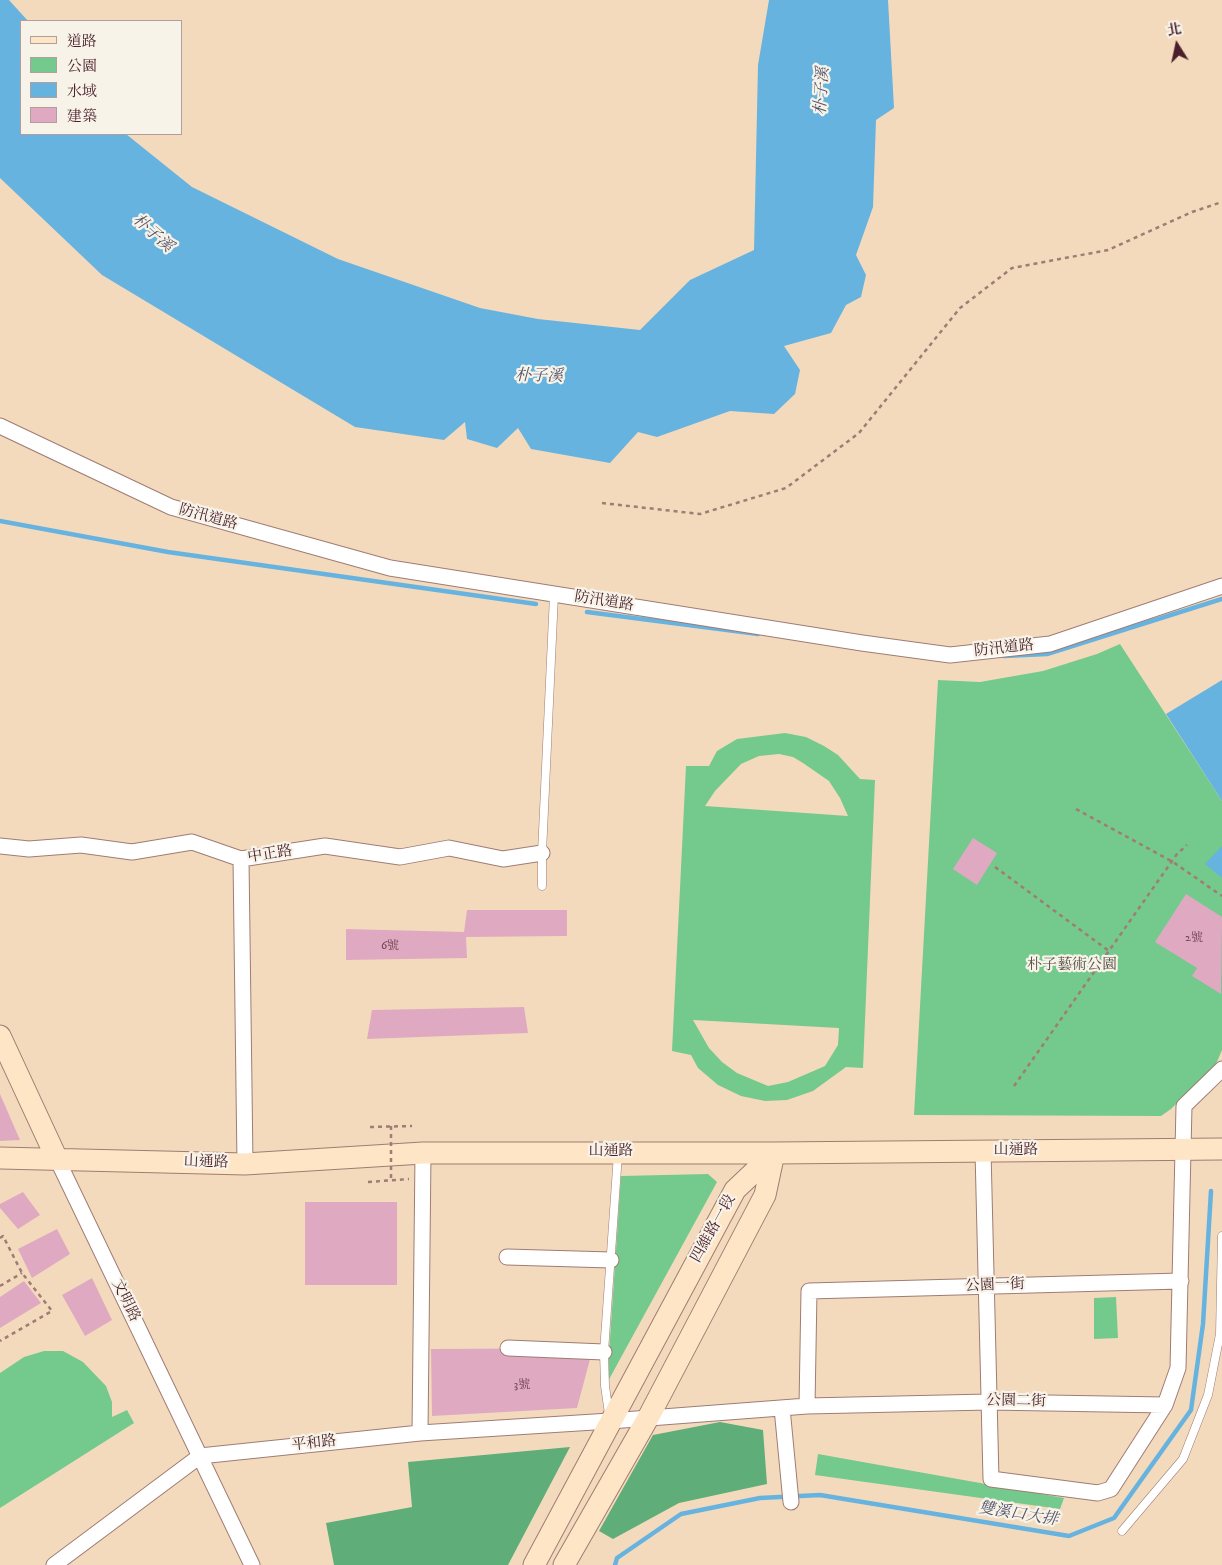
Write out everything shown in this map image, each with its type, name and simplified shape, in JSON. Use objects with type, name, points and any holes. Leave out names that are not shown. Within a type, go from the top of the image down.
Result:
[{"type":"main road","name":"文明路","points":[[0,1036],[57,1158]]},
{"type":"main road","name":"山通路","points":[[0,1158],[245,1164],[423,1153],[774,1153],[1222,1149]]},
{"type":"main road","name":"四維路一段","points":[[564,1565],[648,1418],[765,1195],[774,1153]]},
{"type":"main road","name":"四維路一段","points":[[534,1565],[735,1190],[774,1153]]},
{"type":"street","name":"防汛道路","points":[[0,426],[170,507],[390,568],[950,655],[1050,644],[1222,586]]},
{"type":"street","name":"中正路","points":[[0,846],[29,849],[81,846],[132,852],[192,842],[241,859],[325,846],[400,856],[449,848],[503,859],[542,853]]},
{"type":"street","points":[[241,859],[245,1164]]},
{"type":"street","points":[[983,1151],[991,1479],[1098,1493],[1111,1489],[1165,1405],[1178,1368],[1184,1106],[1222,1069]]},
{"type":"street","points":[[420,1433],[423,1153]]},
{"type":"street","name":"文明路","points":[[57,1158],[252,1565]]},
{"type":"street","points":[[507,1257],[611,1260]]},
{"type":"street","name":"公園一街","points":[[807,1406],[809,1291],[1181,1281]]},
{"type":"street","points":[[508,1348],[604,1352]]},
{"type":"street","name":"公園二街","points":[[610,1421],[807,1406],[990,1402],[1165,1405]]},
{"type":"street","points":[[782,1408],[791,1502]]},
{"type":"street","name":"平和路","points":[[200,1456],[420,1433],[610,1421]]},
{"type":"street","points":[[54,1565],[200,1456]]},
{"type":"lane","points":[[542,886],[554,594]]},
{"type":"lane","points":[[610,1421],[605,1386],[604,1352],[618,1152]]},
{"type":"lane","points":[[1122,1530],[1183,1459],[1208,1395],[1220,1334],[1222,1236]]},
{"type":"path","points":[[602,502],[700,514],[786,488],[859,433],[960,308],[1012,268],[1108,250],[1192,212],[1222,202]]},
{"type":"path","points":[[1076,809],[1173,862],[1222,896]]},
{"type":"path","points":[[1014,1086],[1109,951],[1187,845]]},
{"type":"path","points":[[995,867],[1109,951]]},
{"type":"path","points":[[391,1126],[391,1180]]},
{"type":"path","points":[[370,1127],[412,1126]]},
{"type":"path","points":[[368,1182],[410,1179]]},
{"type":"path","points":[[0,1238],[3,1236],[22,1273],[52,1311],[0,1341]]},
{"type":"path","points":[[0,1286],[22,1273]]},
{"type":"green space","name":"朴子藝術公園","points":[[1120,644],[1222,801],[1222,1050],[1216,1064],[1171,1109],[1161,1116],[914,1115],[938,680],[980,682],[1043,671],[1097,654]]},
{"type":"green space","points":[[785,733],[806,737],[838,755],[860,779],[875,780],[863,1068],[846,1067],[813,1091],[787,1100],[765,1101],[741,1096],[718,1085],[698,1068],[691,1055],[672,1051],[686,766],[709,766],[717,751],[737,739]],"holes":[[[779,754],[793,757],[829,781],[840,798],[848,816],[705,806],[715,791],[741,764],[759,756]],[[693,1020],[839,1028],[838,1045],[825,1066],[788,1082],[768,1086],[737,1073],[722,1062],[709,1048]]]},
{"type":"green space","points":[[708,1174],[717,1182],[607,1383],[621,1176]]},
{"type":"green space","points":[[1116,1297],[1118,1338],[1094,1339],[1094,1298]]},
{"type":"green space","points":[[44,1351],[63,1351],[83,1362],[106,1386],[112,1402],[112,1417],[127,1410],[134,1423],[0,1508],[0,1373],[24,1357]]},
{"type":"green space","points":[[720,1422],[763,1430],[767,1484],[679,1503],[613,1539],[599,1531],[653,1435]]},
{"type":"green space","points":[[570,1447],[508,1565],[334,1565],[326,1523],[412,1507],[408,1462]]},
{"type":"green space","points":[[818,1454],[1064,1498],[1060,1509],[815,1475]]},
{"type":"water","name":"朴子溪","points":[[0,0],[9,0],[27,20],[20,20],[20,135],[127,135],[192,187],[338,259],[480,308],[538,319],[640,330],[690,280],[754,250],[758,65],[769,0],[888,0],[894,108],[876,120],[873,207],[856,255],[866,275],[861,297],[846,305],[831,333],[784,346],[800,370],[795,394],[774,414],[730,411],[657,437],[638,432],[610,463],[531,449],[518,428],[497,448],[467,439],[465,422],[444,440],[355,427],[102,275],[0,178]]},
{"type":"water","points":[[1222,680],[1222,801],[1166,714]]},
{"type":"water","points":[[1222,846],[1222,878],[1205,864]]},
{"type":"building","points":[[973,838],[997,853],[977,885],[953,869]]},
{"type":"building","points":[[1186,894],[1222,917],[1221,994],[1192,976],[1197,968],[1155,942]]},
{"type":"building","points":[[467,910],[567,910],[567,936],[466,937],[467,958],[346,960],[346,929],[464,932]]},
{"type":"building","points":[[524,1007],[528,1033],[367,1039],[372,1010]]},
{"type":"building","points":[[0,1094],[20,1140],[0,1141]]},
{"type":"building","points":[[23,1192],[40,1215],[18,1229],[0,1208],[0,1204]]},
{"type":"building","points":[[305,1202],[397,1202],[397,1285],[305,1285]]},
{"type":"building","points":[[57,1229],[70,1254],[32,1278],[18,1249]]},
{"type":"building","points":[[92,1278],[112,1320],[85,1336],[62,1295]]},
{"type":"building","points":[[24,1281],[41,1303],[0,1328],[0,1297]]},
{"type":"building","points":[[593,1348],[577,1408],[432,1416],[431,1349]]},
{"type":"waterway","points":[[0,521],[168,552],[536,604]]},
{"type":"waterway","points":[[1004,656],[1047,654],[1222,599]]},
{"type":"waterway","points":[[587,612],[758,634]]},
{"type":"waterway","name":"雙溪口大排","points":[[615,1565],[617,1558],[681,1514],[760,1498],[820,1495],[1069,1536],[1114,1518],[1191,1410],[1203,1324],[1211,1191]]}]
